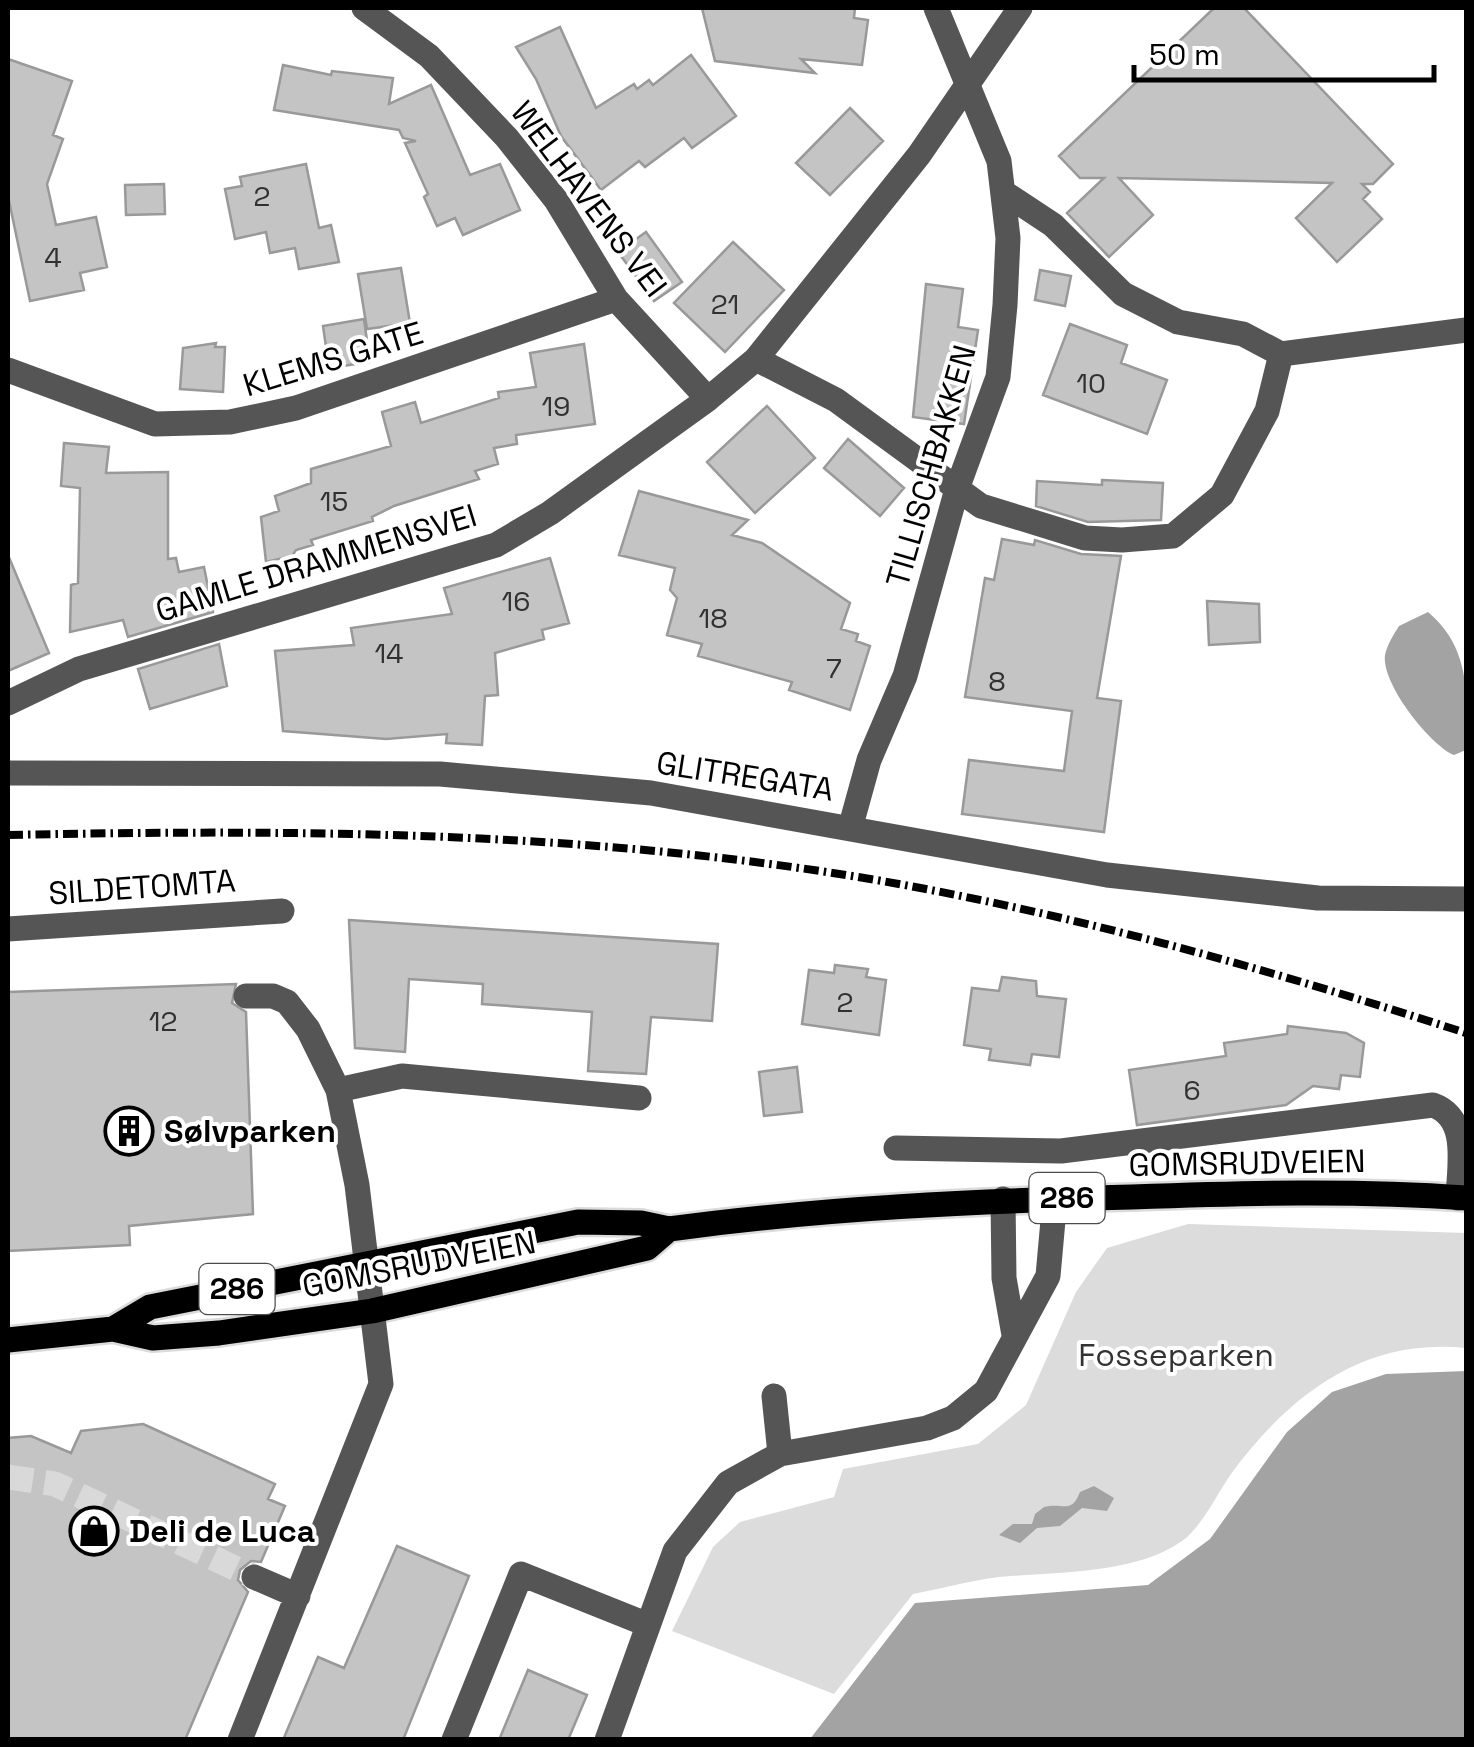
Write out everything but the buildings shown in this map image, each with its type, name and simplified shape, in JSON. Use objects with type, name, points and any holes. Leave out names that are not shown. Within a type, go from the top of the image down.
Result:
[{"type":"main road","name":"GOMSRUDVEIEN","points":[[114,1329],[150,1307],[578,1222],[642,1223],[669,1229],[829,1208],[1054,1198],[1346,1193],[1462,1198]]},
{"type":"main road","name":"GOMSRUDVEIEN","points":[[8,1340],[114,1329],[153,1338],[372,1311],[647,1248],[669,1229]]},
{"type":"street","name":"WELHAVENS VEI","points":[[364,8],[429,56],[507,138],[556,200],[616,299],[708,399]]},
{"type":"street","name":"TILLISCHBAKKEN","points":[[852,825],[869,760],[905,676],[957,489],[998,376],[1005,306],[1006,194],[999,161],[936,8]]},
{"type":"street","name":"GAMLE DRAMMENSVEI","points":[[8,703],[79,669],[496,545],[550,514],[708,399],[756,358],[970,84],[1020,8]]},
{"type":"street","points":[[1006,194],[1053,225],[1123,294],[1178,322],[1243,334],[1281,354],[1466,330]]},
{"type":"street","name":"KLEMS GATE","points":[[8,370],[155,424],[230,422],[296,408],[616,299]]},
{"type":"street","points":[[756,358],[836,400],[981,506],[1085,538],[1172,536],[1222,495],[1266,411],[1281,354]]},
{"type":"street","name":"GLITREGATA","points":[[8,774],[440,774],[651,792],[852,825],[958,850],[1107,875],[1318,898],[1466,899]]},
{"type":"street","name":"SILDETOMTA","points":[[8,929],[282,911]]},
{"type":"street","points":[[240,1740],[381,1384],[357,1184],[338,1090],[308,1029],[287,1002],[273,996],[246,996]]},
{"type":"street","points":[[338,1090],[402,1076],[639,1098]]},
{"type":"street","points":[[896,1148],[1061,1151],[1432,1105],[1451,1117],[1458,1133],[1462,1198]]},
{"type":"street","points":[[607,1740],[675,1551],[728,1484],[780,1454],[892,1435],[953,1418],[986,1391],[1048,1276],[1054,1198]]},
{"type":"street","points":[[1003,1200],[1004,1278],[1014,1335]]},
{"type":"street","points":[[774,1396],[780,1454]]},
{"type":"street","points":[[454,1740],[521,1574],[646,1624]]},
{"type":"street","points":[[254,1577],[298,1596]]},
{"type":"green space","name":"Fosseparken","points":[[1188,1224],[1466,1233],[1466,1348],[1429,1347],[1394,1352],[1332,1377],[1278,1419],[1231,1474],[1196,1528],[1164,1552],[1099,1569],[999,1577],[913,1594],[834,1694],[672,1631],[713,1547],[740,1522],[834,1497],[843,1469],[978,1444],[1026,1405],[1076,1292],[1107,1248]]},
{"type":"shaded area","points":[[1428,612],[1453,642],[1464,675],[1466,750],[1454,755],[1409,712],[1386,667],[1386,651],[1399,626]]},
{"type":"shaded area","points":[[1466,1371],[1466,1739],[810,1739],[915,1603],[1148,1585],[1210,1539],[1287,1432],[1332,1392],[1386,1374]]},
{"type":"shaded area","points":[[1094,1486],[1114,1498],[1107,1511],[1082,1508],[1060,1526],[1037,1528],[1020,1543],[999,1535],[1013,1524],[1032,1524],[1035,1514],[1044,1507],[1070,1506],[1080,1492]]},
{"type":"tunnel","points":[[8,1477],[55,1484],[254,1577]]},
{"type":"railway","points":[[8,835],[446,837],[665,852],[773,864],[956,895],[1104,928],[1322,988],[1466,1033]]},
{"type":"place","name":"Sølvparken","points":[[129,1131]]},
{"type":"place","name":"Deli de Luca","points":[[94,1531]]}]
